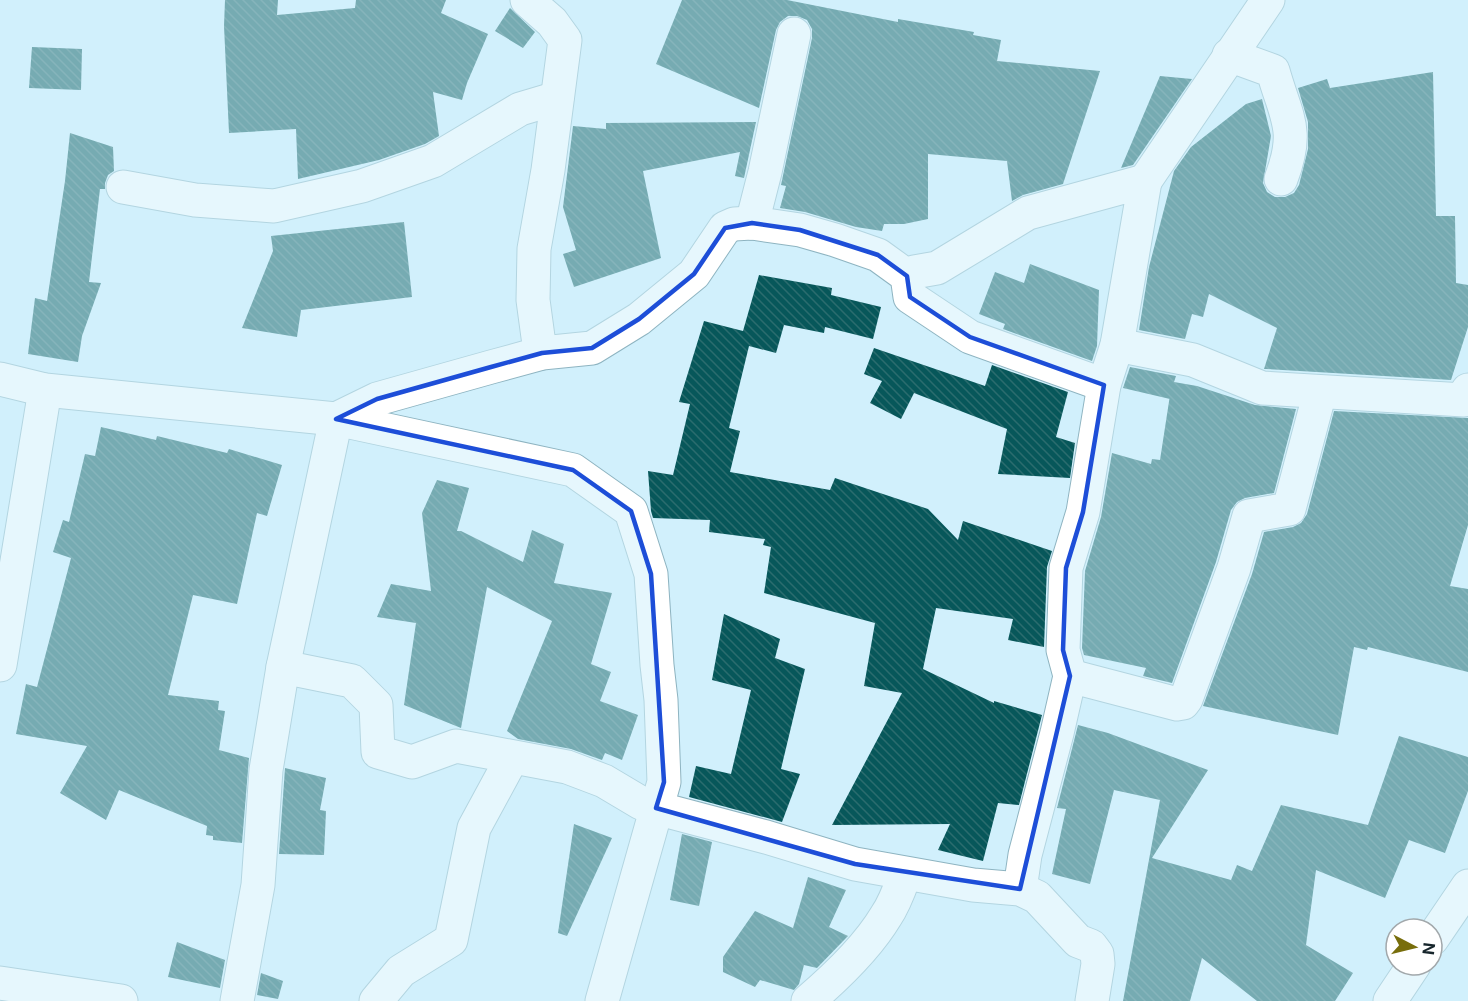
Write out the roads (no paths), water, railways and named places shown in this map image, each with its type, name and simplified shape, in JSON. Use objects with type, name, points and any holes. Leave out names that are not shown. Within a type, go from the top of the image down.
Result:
[{"type":"street","points":[[527,0],[552,22],[565,40],[548,170],[534,249],[533,300],[542,353]]},
{"type":"street","points":[[1020,889],[1025,855],[1070,676],[1063,650],[1066,568],[1083,512],[1104,385],[1117,345],[1145,181],[1268,0]]},
{"type":"street","points":[[752,223],[794,34]]},
{"type":"street","points":[[1229,55],[1272,71],[1289,121],[1291,138],[1289,158],[1281,179]]},
{"type":"street","points":[[123,187],[195,200],[274,206],[362,186],[433,161],[520,109],[558,98]]},
{"type":"street","points":[[907,276],[914,272],[937,267],[1028,213],[1145,181]]},
{"type":"street","points":[[336,419],[377,399],[542,353],[592,348],[639,319],[694,274],[725,228],[734,224],[752,223],[800,230],[878,255],[907,276],[910,297],[970,337],[1104,385]]},
{"type":"street","points":[[1117,345],[1193,360],[1262,388],[1464,399],[1468,390]]},
{"type":"street","points":[[0,379],[45,390],[336,419],[573,470],[631,511],[651,574],[661,700],[664,782],[602,1001]]},
{"type":"street","points":[[0,666],[45,390]]},
{"type":"street","points":[[1070,676],[1177,704],[1183,703],[1230,578],[1249,516],[1289,509],[1320,392]]},
{"type":"street","points":[[237,1001],[258,885],[266,770],[283,667],[336,419]]},
{"type":"street","points":[[283,667],[352,681],[375,705],[378,752],[412,762],[456,746],[567,767],[604,781],[641,803],[855,864],[973,885],[1020,889],[1037,897],[1078,941],[1091,946],[1097,954],[1098,964],[1092,1001]]},
{"type":"street","points":[[376,1001],[401,971],[451,940],[474,828],[512,758]]},
{"type":"street","points":[[808,1001],[827,984],[877,928],[886,916],[906,874]]},
{"type":"street","points":[[1444,921],[1468,886]]},
{"type":"street","points":[[1390,1001],[1406,977]]},
{"type":"street","points":[[0,983],[121,1001]]}]
